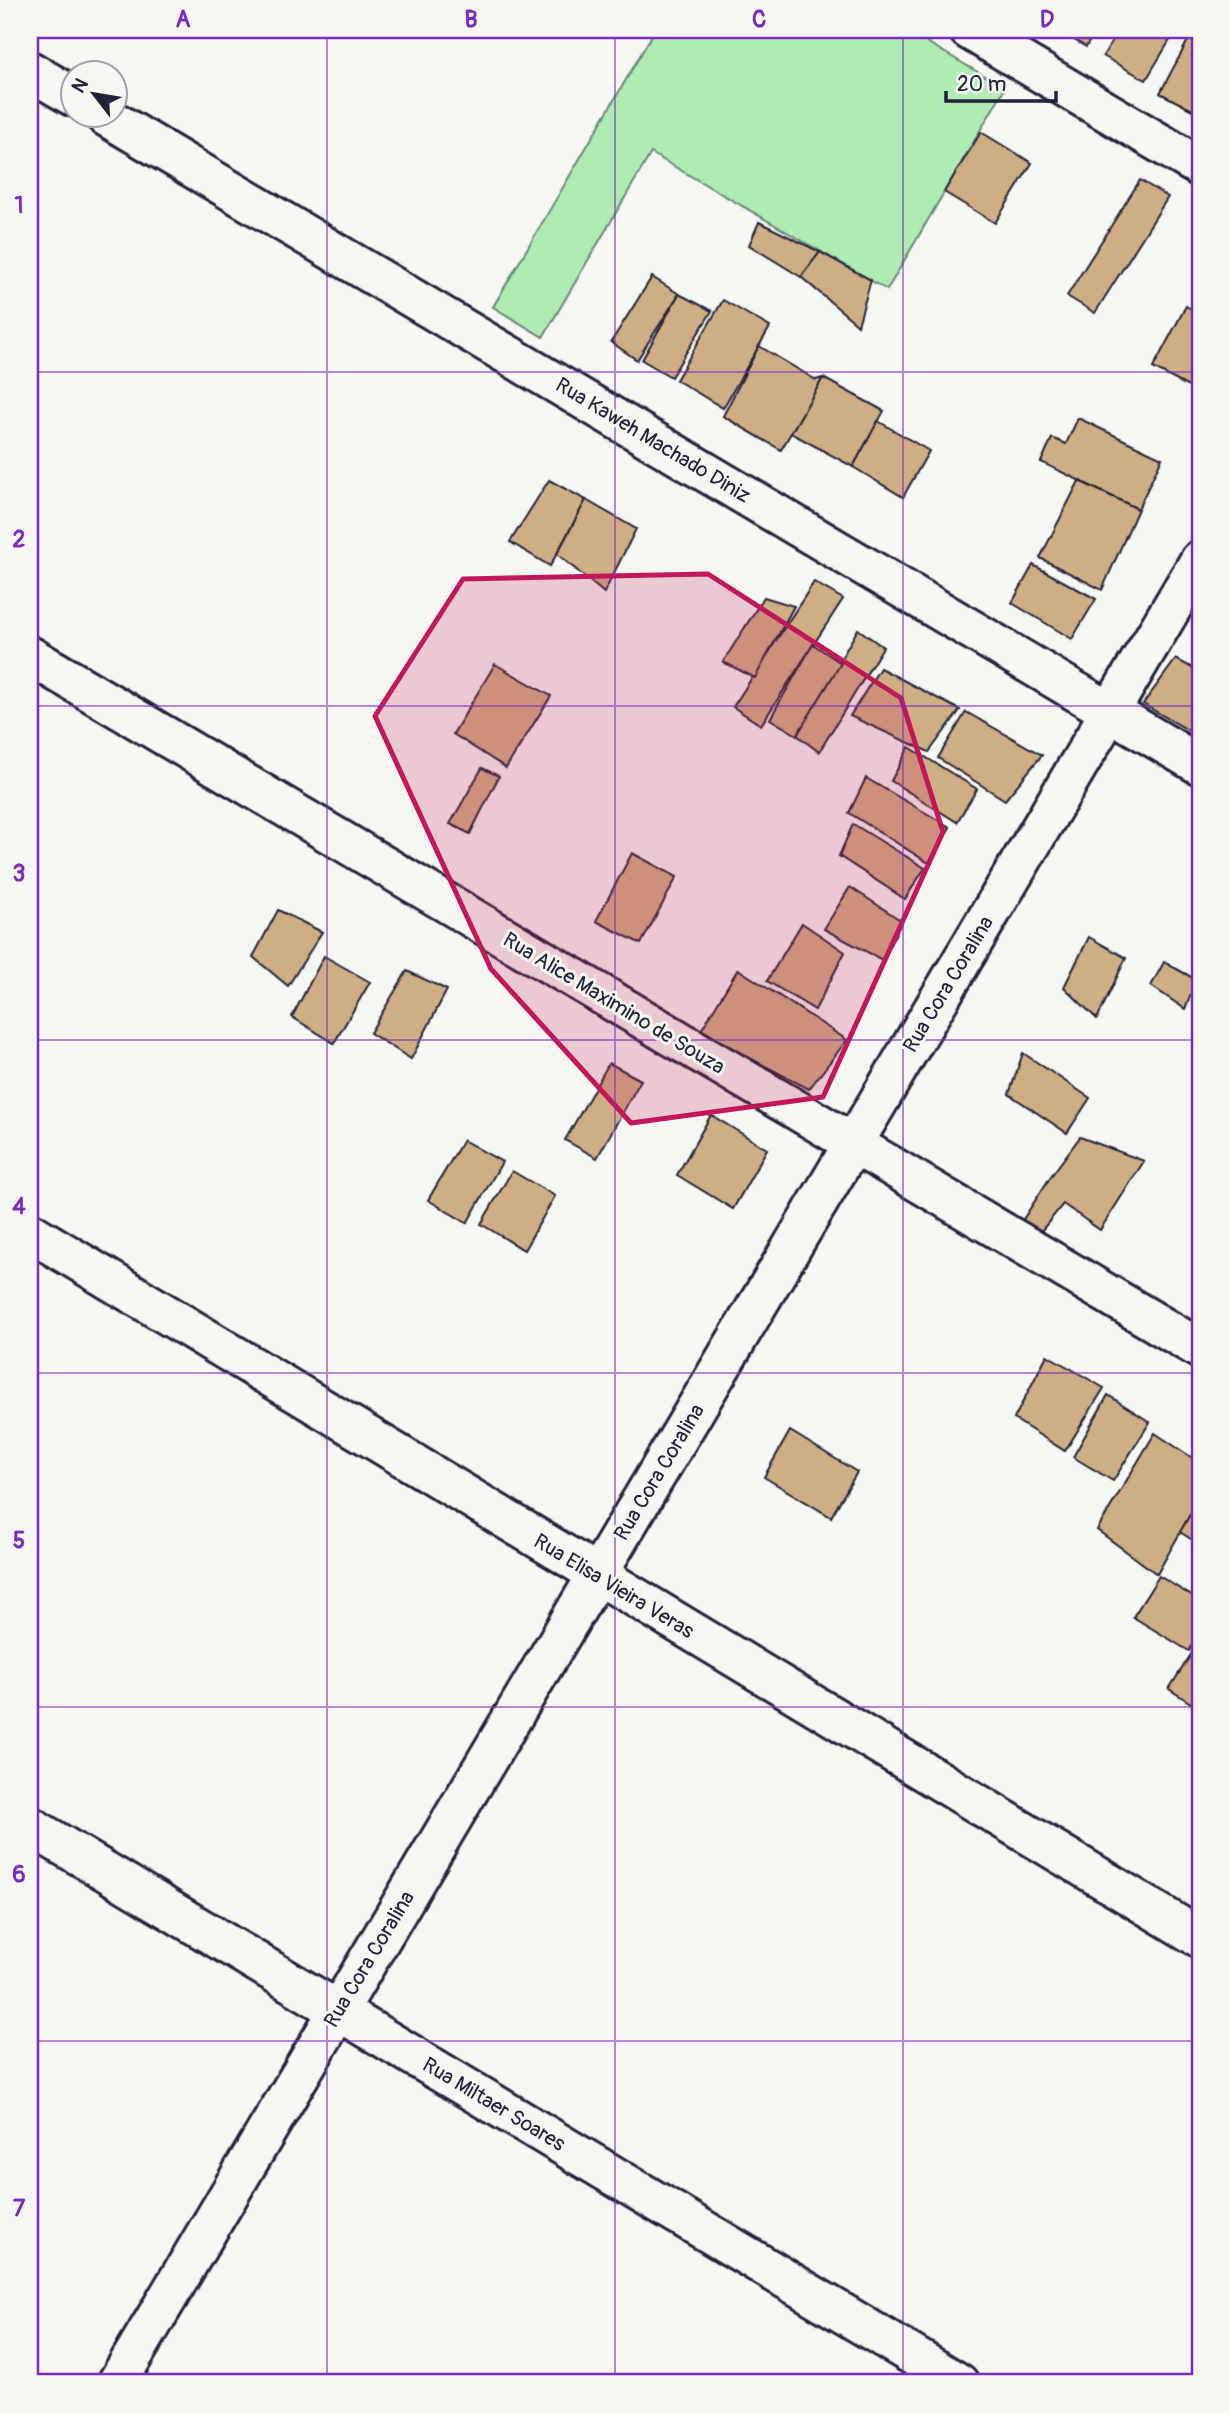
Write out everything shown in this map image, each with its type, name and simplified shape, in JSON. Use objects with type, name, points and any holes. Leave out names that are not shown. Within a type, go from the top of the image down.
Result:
[{"type":"street","points":[[969,30],[1200,167]]},
{"type":"street","points":[[30,71],[60,89]]},
{"type":"street","name":"Rua Kaweh Machado Diniz","points":[[129,130],[1200,765]]},
{"type":"street","name":"Rua Cora Coralina","points":[[117,2383],[1200,560]]},
{"type":"street","name":"Rua Alice Maximino de Souza","points":[[30,656],[1200,1349]]},
{"type":"street","name":"Rua Elisa Vieira Veras","points":[[30,1232],[1200,1938]]},
{"type":"street","name":"Rua Miltaer Soares","points":[[30,1826],[958,2383]]},
{"type":"highlighted area","points":[[708,574],[901,698],[943,832],[823,1097],[631,1123],[491,969],[375,716],[463,579]]},
{"type":"green space","points":[[655,30],[906,30],[1005,88],[887,290],[651,153],[543,337],[493,307]]},
{"type":"building","points":[[1057,30],[1096,30],[1086,47]]},
{"type":"building","points":[[1119,30],[1176,30],[1146,80],[1103,56]]},
{"type":"building","points":[[1193,31],[1200,35],[1200,114],[1160,93]]},
{"type":"building","points":[[981,132],[1032,163],[995,223],[944,192]]},
{"type":"building","points":[[1140,180],[1168,197],[1095,313],[1067,296]]},
{"type":"building","points":[[759,222],[820,252],[801,277],[749,245]]},
{"type":"building","points":[[820,252],[871,280],[858,325],[801,277]]},
{"type":"building","points":[[652,277],[679,294],[637,360],[611,342]]},
{"type":"building","points":[[679,294],[712,311],[671,377],[642,360]]},
{"type":"building","points":[[723,300],[770,327],[723,408],[676,380]]},
{"type":"building","points":[[1186,306],[1200,314],[1200,393],[1153,368]]},
{"type":"building","points":[[759,346],[816,380],[823,378],[781,450],[723,416]]},
{"type":"building","points":[[823,378],[884,411],[853,467],[791,433]]},
{"type":"building","points":[[1078,418],[1162,458],[1138,509],[1041,462],[1052,438],[1066,444]]},
{"type":"building","points":[[878,421],[929,451],[903,497],[853,467]]},
{"type":"building","points":[[549,480],[586,500],[550,566],[510,542]]},
{"type":"building","points":[[1079,481],[1138,509],[1102,590],[1040,558]]},
{"type":"building","points":[[586,500],[636,529],[604,593],[557,554]]},
{"type":"building","points":[[1033,565],[1096,599],[1072,639],[1012,603]]},
{"type":"building","points":[[814,582],[843,599],[761,725],[733,707]]},
{"type":"building","points":[[764,597],[794,606],[755,678],[723,662]]},
{"type":"building","points":[[858,629],[883,647],[819,752],[797,735]]},
{"type":"building","points":[[813,644],[841,663],[797,735],[770,719]]},
{"type":"building","points":[[1176,659],[1200,672],[1200,737],[1143,704]]},
{"type":"building","points":[[495,664],[551,696],[506,768],[453,734]]},
{"type":"building","points":[[880,668],[960,710],[929,752],[850,716]]},
{"type":"building","points":[[966,712],[1042,755],[1005,800],[938,758]]},
{"type":"building","points":[[909,747],[977,789],[957,822],[891,781]]},
{"type":"building","points":[[482,768],[499,776],[470,834],[450,824]]},
{"type":"building","points":[[866,778],[950,827],[929,863],[849,813]]},
{"type":"building","points":[[853,824],[925,868],[905,899],[839,856]]},
{"type":"building","points":[[632,853],[677,877],[641,944],[596,921]]},
{"type":"building","points":[[850,887],[902,921],[882,960],[824,929]]},
{"type":"building","points":[[278,910],[322,932],[288,986],[253,957]]},
{"type":"building","points":[[802,923],[845,952],[815,1010],[767,981]]},
{"type":"building","points":[[1089,937],[1126,958],[1097,1019],[1064,987]]},
{"type":"building","points":[[324,956],[370,982],[334,1043],[292,1017]]},
{"type":"building","points":[[1164,962],[1197,980],[1185,1009],[1151,986]]},
{"type":"building","points":[[738,969],[847,1040],[809,1089],[700,1032]]},
{"type":"building","points":[[407,971],[447,990],[411,1059],[370,1033]]},
{"type":"building","points":[[1023,1053],[1090,1098],[1067,1133],[1009,1094]]},
{"type":"building","points":[[609,1063],[641,1080],[597,1158],[565,1140]]},
{"type":"building","points":[[711,1115],[767,1149],[733,1209],[677,1175]]},
{"type":"building","points":[[1080,1137],[1144,1161],[1100,1230],[1063,1204],[1038,1235],[1020,1224]]},
{"type":"building","points":[[463,1140],[502,1162],[467,1223],[428,1200]]},
{"type":"building","points":[[512,1171],[555,1196],[524,1250],[481,1224]]},
{"type":"building","points":[[1047,1355],[1104,1388],[1065,1451],[1014,1419]]},
{"type":"building","points":[[1108,1395],[1150,1422],[1113,1481],[1073,1457]]},
{"type":"building","points":[[790,1431],[857,1472],[831,1517],[764,1477]]},
{"type":"building","points":[[1155,1433],[1200,1463],[1200,1497],[1157,1574],[1097,1530]]},
{"type":"building","points":[[1200,1497],[1200,1545],[1180,1532]]},
{"type":"building","points":[[1159,1576],[1200,1601],[1200,1633],[1189,1651],[1133,1617]]},
{"type":"building","points":[[1197,1645],[1200,1648],[1200,1709],[1169,1689]]}]
